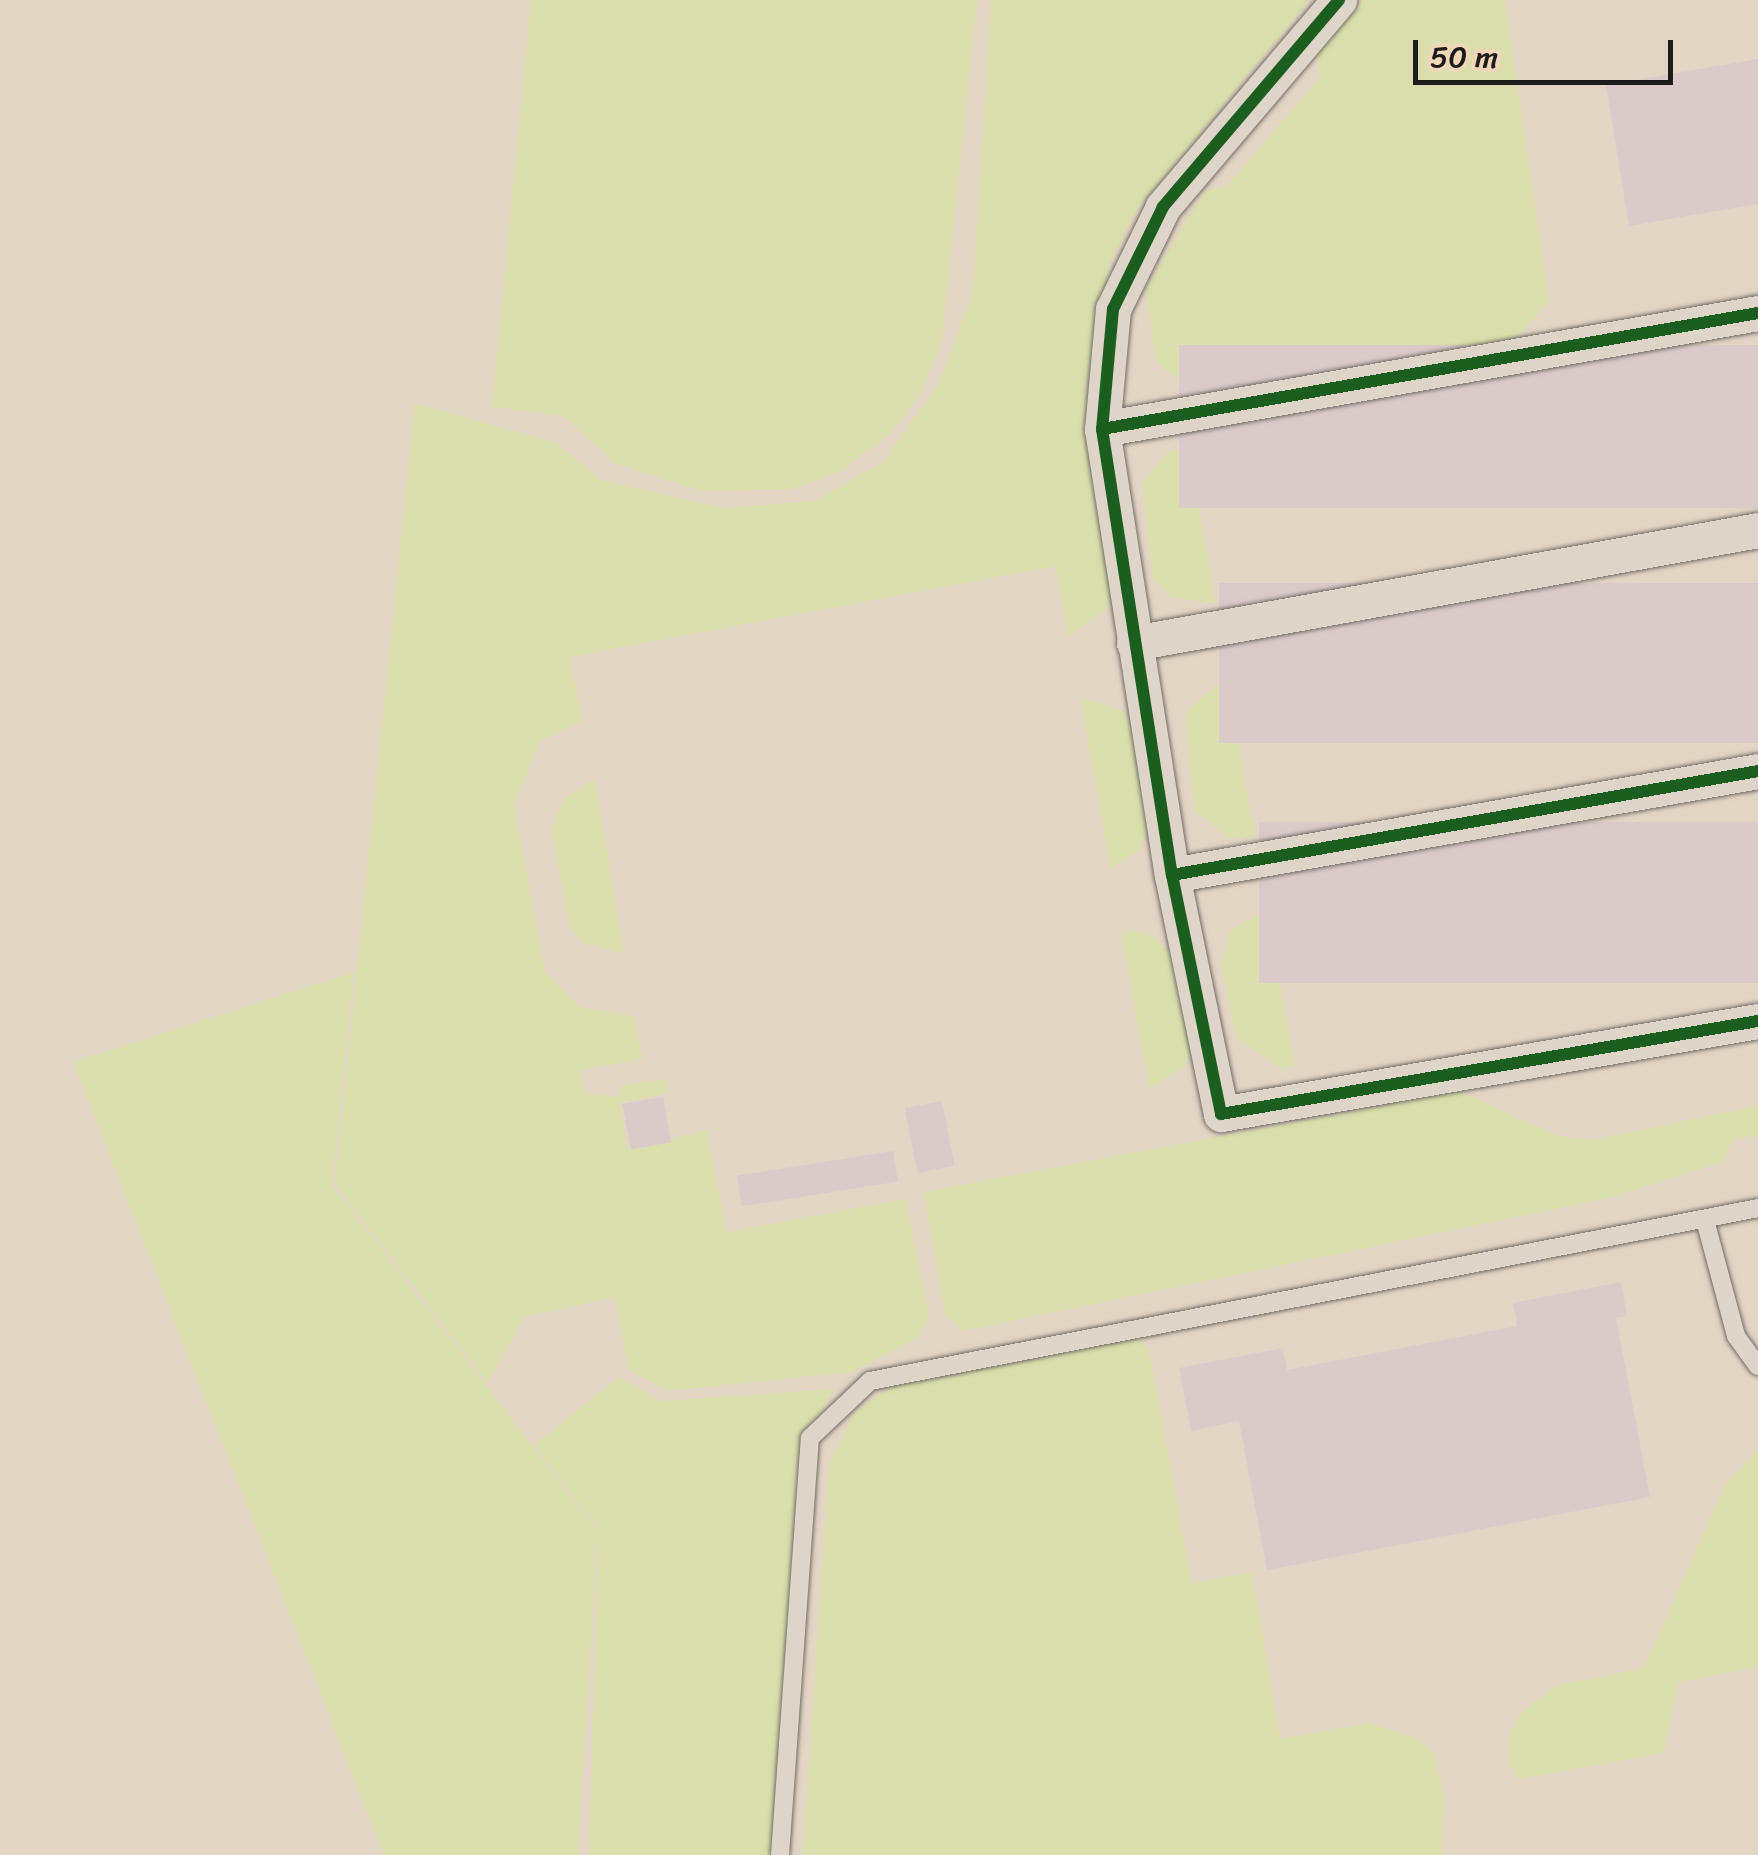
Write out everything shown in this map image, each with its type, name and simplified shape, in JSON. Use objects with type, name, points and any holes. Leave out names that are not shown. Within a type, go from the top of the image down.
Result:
[{"type":"street","points":[[1339,0],[1163,208],[1114,309],[1102,429],[1172,875],[1221,1114],[1758,1021]]},
{"type":"street","points":[[1102,429],[1758,313]]},
{"type":"street","points":[[1134,643],[1758,530]]},
{"type":"street","points":[[1172,875],[1758,771]]},
{"type":"lane","points":[[780,1855],[810,1438],[870,1381],[1758,1208]]},
{"type":"lane","points":[[1705,1220],[1736,1336],[1758,1366]]},
{"type":"green space","points":[[531,0],[977,0],[942,340],[921,393],[890,434],[840,471],[794,489],[701,491],[615,463],[564,416],[492,407]]},
{"type":"green space","points":[[991,0],[1309,0],[1135,212],[1111,260],[1086,387],[1112,593],[1105,610],[1068,637],[1056,566],[569,657],[583,721],[541,740],[514,804],[545,971],[580,1007],[635,1016],[642,1059],[581,1070],[584,1093],[617,1097],[624,1085],[667,1079],[668,1093],[621,1103],[627,1150],[707,1130],[727,1232],[905,1199],[929,1316],[918,1338],[852,1372],[667,1391],[628,1369],[615,1297],[524,1317],[488,1383],[335,1184],[415,403],[556,443],[602,480],[723,508],[815,501],[884,461],[941,380],[973,291]]},
{"type":"green space","points":[[1363,0],[1505,0],[1549,301],[1513,342],[1192,390],[1156,362],[1146,289],[1206,190],[1226,187],[1319,79],[1318,54]]},
{"type":"green space","points":[[1188,447],[1216,604],[1170,597],[1153,578],[1142,481],[1169,452]]},
{"type":"green space","points":[[1227,677],[1255,837],[1229,838],[1194,810],[1185,712]]},
{"type":"green space","points":[[1080,697],[1123,711],[1137,732],[1152,822],[1140,850],[1111,869]]},
{"type":"green space","points":[[595,779],[624,953],[583,943],[570,929],[551,829],[564,798]]},
{"type":"green space","points":[[1267,910],[1295,1066],[1282,1069],[1237,1039],[1221,966],[1230,930]]},
{"type":"green space","points":[[1121,931],[1149,933],[1177,959],[1192,1048],[1184,1068],[1149,1088]]},
{"type":"green space","points":[[354,972],[332,1185],[598,1531],[578,1855],[384,1855],[73,1062]]},
{"type":"green space","points":[[1460,1091],[1557,1136],[1591,1140],[1758,1106],[1758,1136],[1734,1139],[1722,1162],[1609,1198],[963,1331],[945,1314],[924,1192]]},
{"type":"green space","points":[[1131,1333],[1149,1350],[1192,1583],[1252,1572],[1280,1739],[1369,1723],[1417,1738],[1433,1751],[1444,1793],[1442,1855],[803,1855],[829,1465],[853,1415],[901,1378]]},
{"type":"green space","points":[[619,1377],[660,1401],[834,1389],[798,1458],[772,1855],[589,1855],[599,1530],[534,1445]]},
{"type":"green space","points":[[1758,1450],[1758,1666],[1678,1683],[1664,1753],[1519,1779],[1508,1765],[1509,1734],[1524,1710],[1555,1686],[1644,1668],[1725,1485]]},
{"type":"building","points":[[1758,59],[1758,204],[1629,226],[1606,85]]},
{"type":"building","points":[[1179,345],[1758,345],[1758,508],[1179,508]]},
{"type":"building","points":[[1219,583],[1758,583],[1758,743],[1219,743]]},
{"type":"building","points":[[1259,822],[1758,822],[1758,983],[1259,983]]},
{"type":"building","points":[[663,1097],[671,1142],[631,1149],[623,1104]]},
{"type":"building","points":[[942,1101],[955,1166],[917,1173],[905,1108]]},
{"type":"building","points":[[893,1151],[898,1182],[742,1206],[737,1176]]},
{"type":"building","points":[[1621,1282],[1627,1316],[1616,1318],[1650,1497],[1267,1570],[1239,1421],[1191,1431],[1179,1368],[1283,1348],[1287,1370],[1517,1326],[1513,1303]]},
{"type":"cycle path","points":[[1339,0],[1163,207],[1113,309],[1102,429],[1172,875],[1221,1114],[1758,1021]]},
{"type":"cycle path","points":[[1102,429],[1758,313]]},
{"type":"cycle path","points":[[1172,875],[1758,771]]}]
